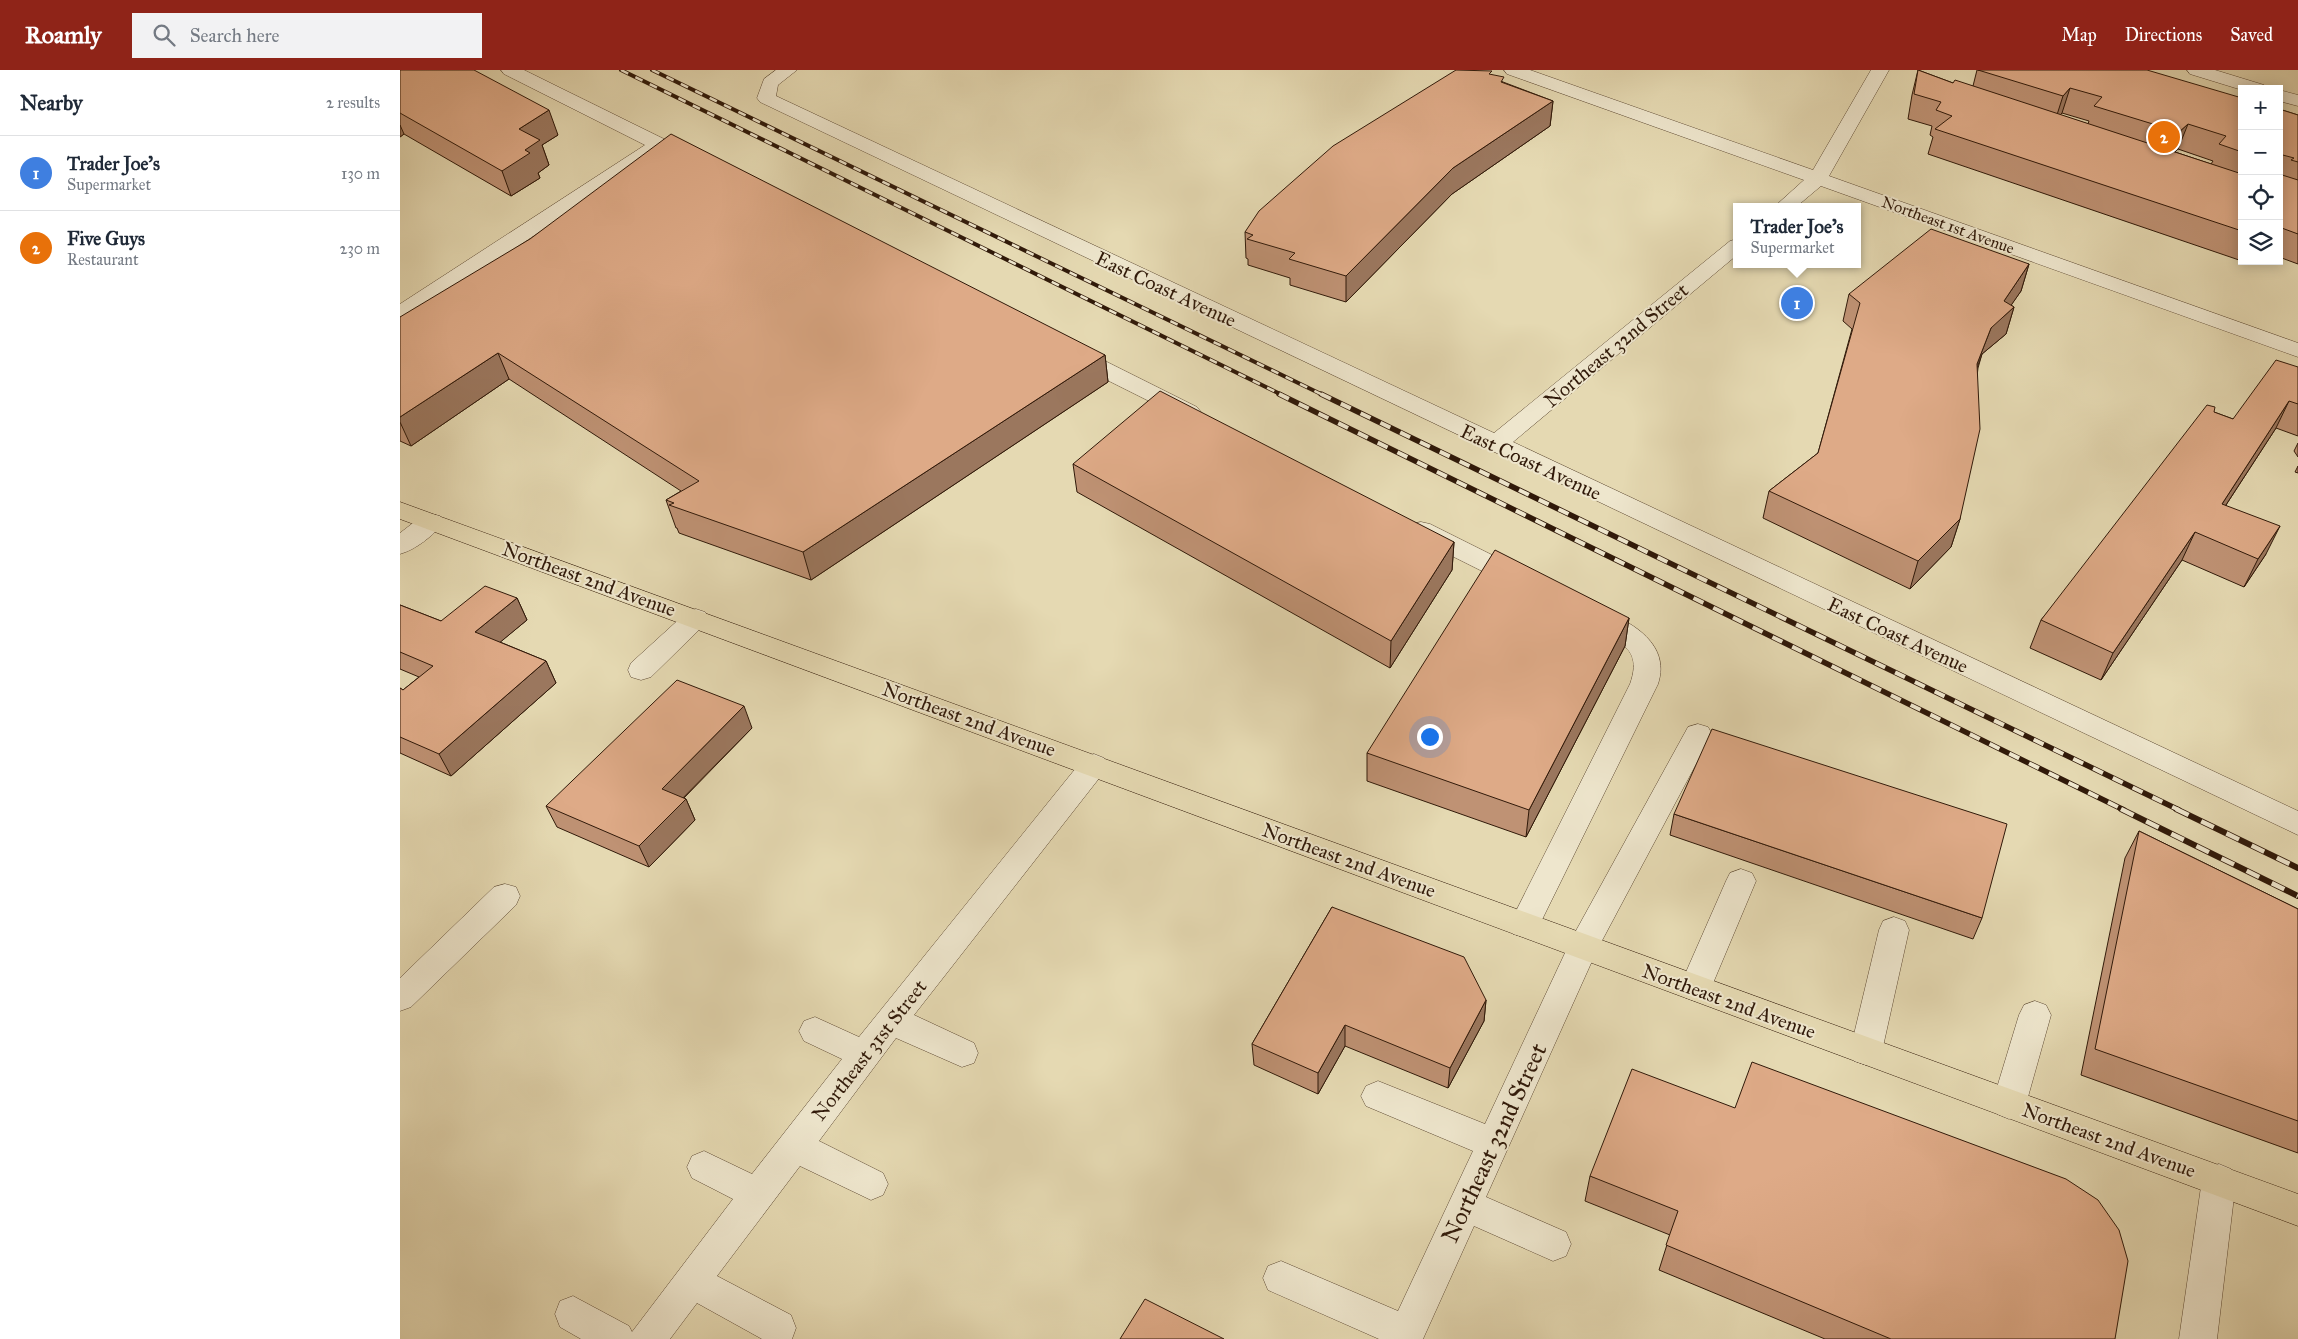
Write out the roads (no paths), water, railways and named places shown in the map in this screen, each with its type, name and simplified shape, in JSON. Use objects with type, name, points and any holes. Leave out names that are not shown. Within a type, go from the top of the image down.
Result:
[{"type":"main road","name":"Northeast 2nd Avenue","points":[[400,510],[1094,765],[1583,948],[2298,1210]]},
{"type":"street","points":[[400,314],[668,149],[510,70]]},
{"type":"street","name":"East Coast Avenue","points":[[788,70],[770,83],[766,98],[2298,824]]},
{"type":"street","name":"Northeast 1st Avenue","points":[[1513,70],[2298,350]]},
{"type":"street","points":[[1789,203],[1818,179],[1880,70]]},
{"type":"street","points":[[2196,70],[2245,85]]},
{"type":"street","points":[[2283,96],[2298,100]]},
{"type":"street","name":"Northeast 32nd Street","points":[[1495,445],[1733,248]]},
{"type":"street","points":[[1051,342],[1211,423]]},
{"type":"street","points":[[400,546],[431,522]]},
{"type":"street","points":[[1406,522],[1540,590]]},
{"type":"street","points":[[1524,926],[1644,684],[1649,667],[1646,654],[1636,641],[1575,608]]},
{"type":"street","points":[[641,670],[696,618]]},
{"type":"street","name":"Northeast 32nd Street","points":[[1405,1336],[1583,948],[1698,734]]},
{"type":"street","name":"Northeast 31st Street","points":[[647,1339],[891,1020],[1094,765]]},
{"type":"street","points":[[1695,988],[1741,881]]},
{"type":"street","points":[[400,998],[505,896]]},
{"type":"street","points":[[1866,1051],[1894,930]]},
{"type":"street","points":[[2009,1104],[2035,1015]]},
{"type":"street","points":[[891,1020],[962,1053]]},
{"type":"street","points":[[814,1031],[865,1055]]},
{"type":"street","points":[[1378,1096],[1494,1144]]},
{"type":"street","points":[[794,1146],[870,1184]]},
{"type":"street","points":[[704,1167],[758,1194]]},
{"type":"street","points":[[2198,1339],[2219,1180]]},
{"type":"street","points":[[1466,1204],[1553,1244]]},
{"type":"street","points":[[1281,1278],[1405,1336]]},
{"type":"street","points":[[692,1281],[778,1328]]},
{"type":"street","points":[[573,1314],[616,1339]]},
{"type":"railway","points":[[621,70],[1282,395]]},
{"type":"railway","points":[[652,70],[1323,395]]},
{"type":"railway","points":[[1279,394],[2124,810]]},
{"type":"railway","points":[[1321,394],[2179,810]]},
{"type":"railway","points":[[2121,809],[2298,896]]},
{"type":"railway","points":[[2176,809],[2298,868]]},
{"type":"place","name":"Five Guys","points":[[2164,137]]},
{"type":"place","name":"Trader Joe's","points":[[1797,303]]}]
